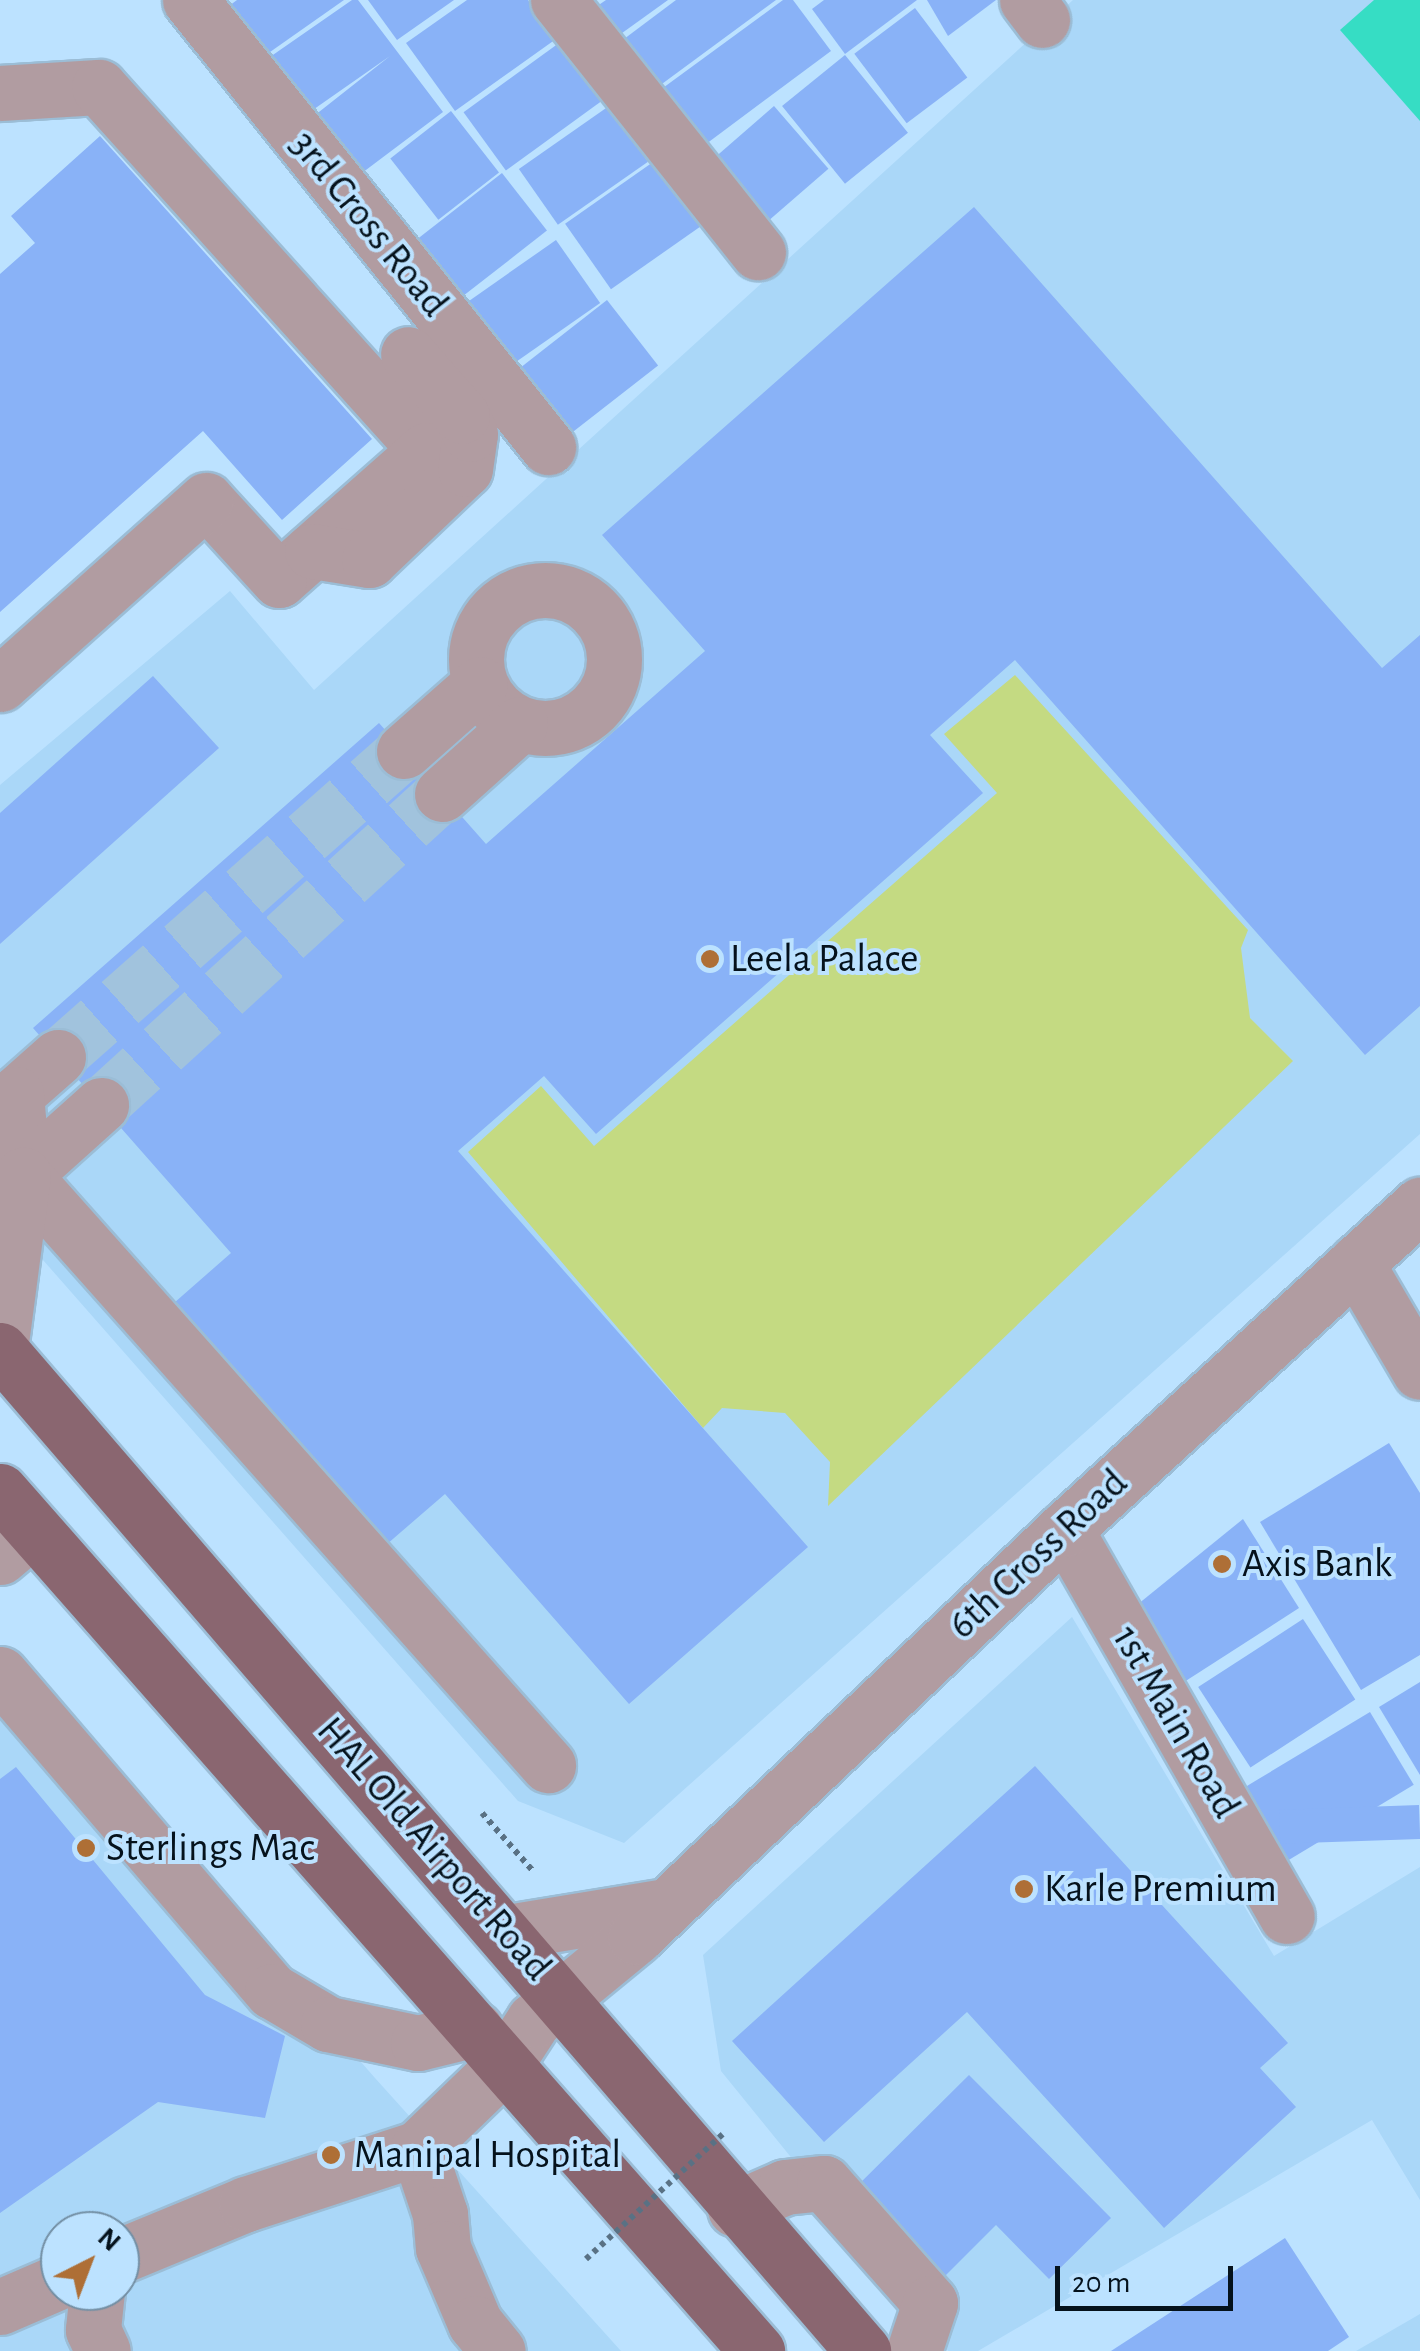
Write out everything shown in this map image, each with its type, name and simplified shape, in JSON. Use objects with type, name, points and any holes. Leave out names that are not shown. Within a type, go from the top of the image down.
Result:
[{"type":"main road","name":"HAL Old Airport Road","points":[[0,1350],[508,1932],[736,2209],[863,2351]]},
{"type":"main road","points":[[11,1526],[490,2046],[757,2351]]},
{"type":"street","name":"3rd Cross Road","points":[[190,0],[548,448]]},
{"type":"street","points":[[558,0],[758,252]]},
{"type":"street","points":[[0,93],[99,87],[426,450],[280,580],[206,500],[0,684]]},
{"type":"street","points":[[312,552],[369,560],[465,469],[470,434],[462,416],[408,354]]},
{"type":"street","points":[[556,590],[582,601],[604,622],[613,649],[612,678],[599,703],[576,721],[549,729],[520,724],[496,708],[480,684],[476,655],[482,628],[502,605],[527,592],[556,590]]},
{"type":"street","points":[[404,750],[480,684]]},
{"type":"street","points":[[442,794],[520,724]]},
{"type":"street","points":[[0,1350],[23,1175],[16,1094],[58,1057]]},
{"type":"street","points":[[23,1175],[101,1105]]},
{"type":"street","points":[[23,1175],[548,1765]]},
{"type":"street","name":"6th Cross Road","points":[[418,2148],[490,2046],[534,2020],[635,1937],[660,1907],[1065,1529],[1420,1205]]},
{"type":"street","points":[[1356,1263],[1420,1372]]},
{"type":"street","name":"1st Main Road","points":[[1065,1529],[1287,1916]]},
{"type":"street","points":[[0,1674],[272,1991],[328,2024],[418,2043],[490,2046]]},
{"type":"street","points":[[508,1932],[660,1907]]},
{"type":"street","points":[[140,2248],[246,2204],[418,2148],[440,2214],[442,2248],[475,2324],[498,2351]]},
{"type":"street","points":[[736,2209],[785,2186],[824,2183],[930,2303],[914,2351]]},
{"type":"street","points":[[0,2307],[40,2290]]},
{"type":"street","points":[[95,2311],[92,2330],[103,2351]]},
{"type":"path","points":[[586,2259],[726,2130]]},
{"type":"shaded area","name":"Leela Palace","points":[[1073,0],[1420,0],[1420,1134],[624,1843],[518,1801],[0,1211],[0,785],[230,591],[314,690]]},
{"type":"shaded area","points":[[1374,0],[1420,0],[1420,121],[1340,30]]},
{"type":"shaded area","points":[[1015,675],[1248,930],[1241,948],[1250,1018],[1293,1061],[828,1506],[830,1462],[785,1413],[722,1408],[703,1428],[468,1152],[541,1086],[594,1146],[997,793],[944,734]]},
{"type":"shaded area","points":[[1072,1617],[1274,1956],[1420,1867],[1420,2200],[1372,2120],[978,2351],[948,2351],[721,2071],[703,1955]]},
{"type":"shaded area","points":[[0,1650],[375,2078],[621,2351],[0,2351]]},
{"type":"shaded area","points":[[1420,2314],[1420,2351],[1356,2351]]},
{"type":"building","points":[[237,0],[344,0],[253,64],[218,14]]},
{"type":"building","points":[[352,0],[358,0],[443,112],[350,182],[305,123],[390,56],[297,121],[257,66]]},
{"type":"building","points":[[368,0],[454,0],[397,40]]},
{"type":"building","points":[[467,0],[528,0],[556,39],[455,111],[406,43]]},
{"type":"building","points":[[606,0],[668,0],[611,41],[590,11]]},
{"type":"building","points":[[676,0],[776,0],[651,92],[616,45]]},
{"type":"building","points":[[783,0],[793,0],[831,51],[698,150],[656,93]]},
{"type":"building","points":[[824,0],[917,0],[845,54],[812,9]]},
{"type":"building","points":[[927,0],[996,0],[948,36]]},
{"type":"building","points":[[915,8],[967,77],[907,123],[854,54]]},
{"type":"building","points":[[559,43],[601,101],[506,171],[464,112]]},
{"type":"building","points":[[845,55],[908,133],[845,184],[782,106]]},
{"type":"building","points":[[609,106],[648,162],[558,225],[519,169]]},
{"type":"building","points":[[774,106],[828,169],[764,225],[709,162]]},
{"type":"building","points":[[451,111],[499,172],[438,220],[390,158]]},
{"type":"building","points":[[100,136],[372,439],[282,520],[203,431],[0,612],[0,274],[35,243],[11,216]]},
{"type":"building","points":[[656,160],[702,226],[611,289],[565,224]]},
{"type":"building","points":[[502,173],[547,231],[459,299],[415,241]]},
{"type":"building","points":[[974,207],[1382,668],[1420,635],[1420,1006],[1365,1055],[1015,660],[930,735],[983,793],[596,1134],[544,1076],[458,1151],[808,1547],[629,1704],[445,1494],[379,1551],[166,1310],[231,1253],[33,1028],[379,723],[486,844],[705,651],[602,535]]},
{"type":"building","points":[[556,240],[600,303],[501,372],[457,309]]},
{"type":"building","points":[[607,300],[658,365],[560,442],[508,377]]},
{"type":"building","points":[[153,676],[219,748],[0,944],[0,813]]},
{"type":"building","points":[[1389,1443],[1420,1493],[1420,1655],[1361,1690],[1260,1522]]},
{"type":"building","points":[[1243,1519],[1299,1608],[1181,1684],[1132,1609]]},
{"type":"building","points":[[1303,1619],[1355,1700],[1250,1768],[1198,1687]]},
{"type":"building","points":[[1420,1682],[1420,1775],[1379,1707]]},
{"type":"building","points":[[1370,1712],[1414,1785],[1278,1866],[1235,1793]]},
{"type":"building","name":"Karle Premium","points":[[1035,1766],[1288,2043],[1260,2068],[1296,2107],[1164,2228],[967,2012],[824,2142],[732,2041]]},
{"type":"building","points":[[16,1767],[205,1995],[285,2036],[265,2118],[158,2102],[0,2213],[0,1779]]},
{"type":"building","points":[[1419,1805],[1420,1839],[1280,1844],[1279,1810]]},
{"type":"building","points":[[969,2075],[1111,2218],[1049,2279],[996,2225],[935,2286],[846,2197]]},
{"type":"building","points":[[1285,2238],[1349,2337],[1328,2351],[1111,2351]]},
{"type":"tunnel","points":[[58,1057],[404,751]]},
{"type":"tunnel","points":[[101,1105],[442,794]]},
{"type":"place","name":"Leela Palace","points":[[710,959]]},
{"type":"place","name":"Axis Bank","points":[[1222,1564]]},
{"type":"place","name":"Sterlings Mac","points":[[86,1848]]},
{"type":"place","name":"Karle Premium","points":[[1024,1889]]},
{"type":"place","name":"Manipal Hospital","points":[[331,2155]]}]
